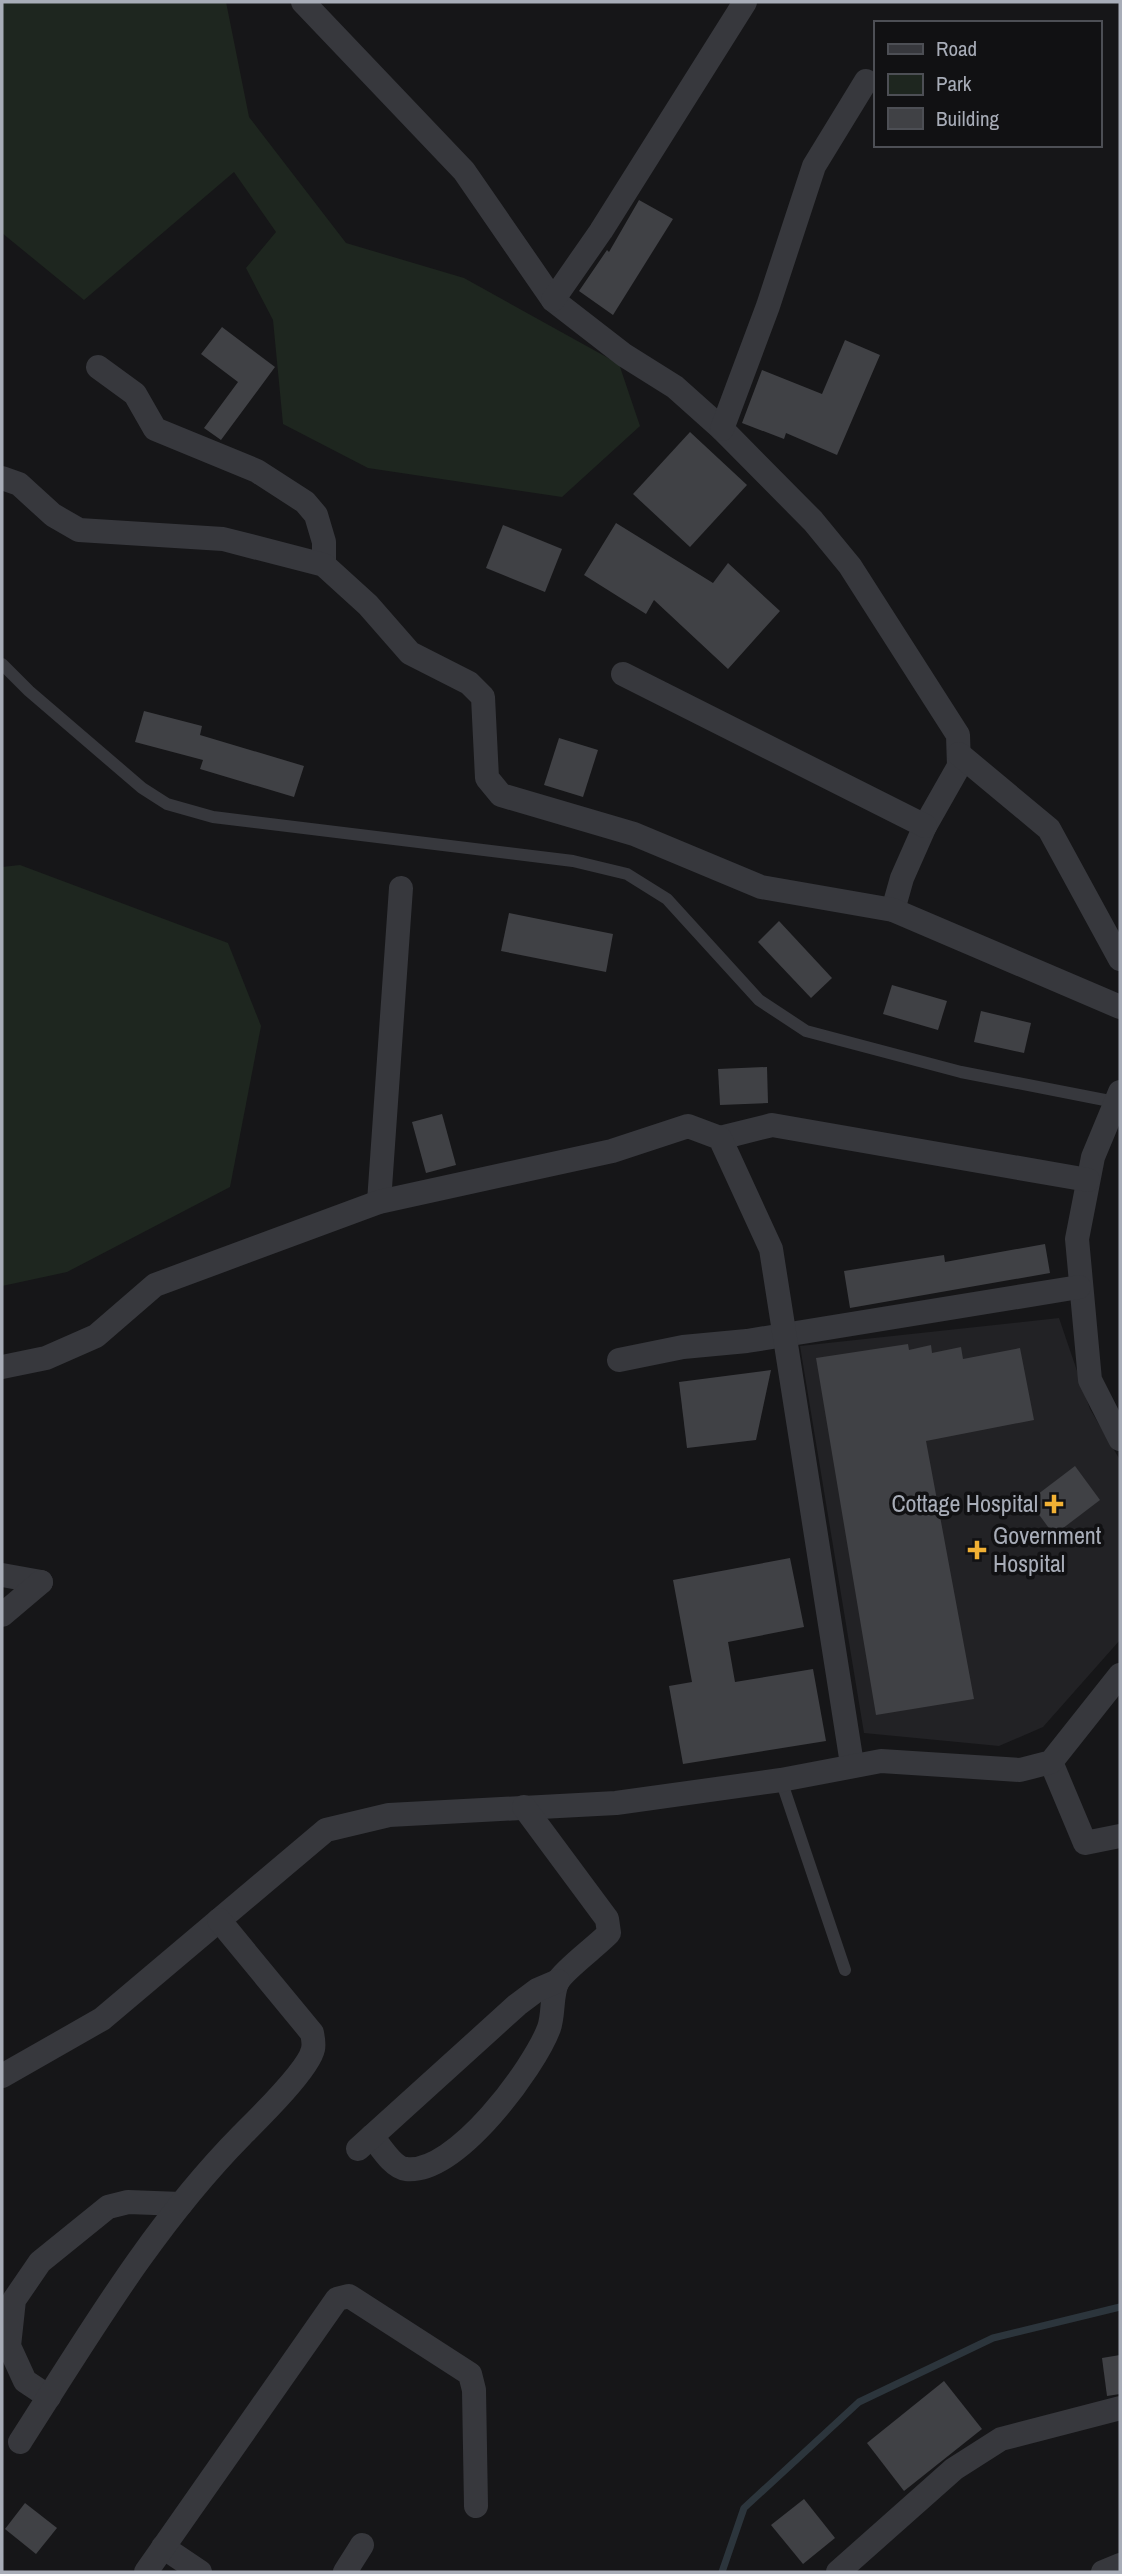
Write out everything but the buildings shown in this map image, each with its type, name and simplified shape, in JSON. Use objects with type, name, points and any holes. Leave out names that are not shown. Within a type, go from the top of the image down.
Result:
[{"type":"street","points":[[303,2],[464,171],[553,300],[624,355],[675,387],[722,429],[813,521],[850,566],[958,735],[959,766],[925,827],[902,878],[893,910]]},
{"type":"street","points":[[553,300],[601,232],[746,2]]},
{"type":"street","points":[[722,429],[768,306],[814,166],[866,81]]},
{"type":"street","points":[[98,367],[135,394],[155,429],[257,471],[305,502],[316,515],[322,533],[324,565]]},
{"type":"street","points":[[2,478],[19,484],[53,515],[79,530],[223,539],[324,565],[368,605],[410,653],[469,683],[483,697],[487,778],[501,795],[634,834],[761,887],[893,910],[1120,1007]]},
{"type":"street","points":[[623,674],[925,827]]},
{"type":"street","points":[[959,754],[1049,830],[1120,959]]},
{"type":"street","points":[[379,1202],[401,888]]},
{"type":"street","points":[[1119,1099],[1093,1157],[1077,1239],[1079,1287],[1090,1380],[1120,1438]]},
{"type":"street","points":[[2,1367],[46,1358],[96,1336],[155,1285],[379,1202],[612,1151],[688,1126],[720,1138],[772,1125],[1088,1180]]},
{"type":"street","points":[[720,1138],[771,1249],[852,1764]]},
{"type":"street","points":[[619,1360],[683,1347],[747,1341],[1079,1287]]},
{"type":"street","points":[[2,1575],[41,1582],[2,1615]]},
{"type":"street","points":[[2,2076],[102,2019],[326,1830],[389,1815],[616,1803],[781,1780],[852,1764],[881,1761],[1020,1770],[1051,1762],[1120,1675]]},
{"type":"street","points":[[1051,1762],[1085,1843],[1120,1836]]},
{"type":"street","points":[[524,1807],[609,1926],[609,1933],[558,1981],[537,1990],[517,2005],[365,2143],[407,2170],[450,2154],[495,2113],[537,2053],[554,2010],[558,1981]]},
{"type":"street","points":[[20,2442],[107,2305],[181,2204],[210,2166],[283,2093],[313,2050],[312,2033],[219,1920]]},
{"type":"street","points":[[49,2398],[25,2381],[9,2346],[14,2300],[40,2262],[108,2207],[128,2202],[181,2204]]},
{"type":"street","points":[[146,2572],[337,2299],[344,2295],[371,2309],[470,2374],[474,2390],[475,2506]]},
{"type":"street","points":[[838,2572],[862,2562],[954,2469],[1001,2439],[1120,2408]]},
{"type":"street","points":[[345,2572],[362,2545]]},
{"type":"street","points":[[163,2547],[200,2572]]},
{"type":"street","points":[[1103,2572],[1120,2565]]},
{"type":"lane","points":[[2,664],[29,691],[132,779],[167,804],[213,817],[573,861],[627,874],[667,899],[759,1000],[806,1031],[961,1072],[1119,1099]]},
{"type":"lane","points":[[781,1780],[845,1970]]},
{"type":"shaded area","name":"Government Hospital","points":[[1059,1318],[1090,1409],[1120,1460],[1120,1640],[1043,1727],[999,1746],[864,1733],[800,1346]]},
{"type":"green space","points":[[2,2],[226,2],[249,117],[346,243],[464,278],[619,364],[640,426],[562,497],[368,468],[283,424],[273,320],[246,268],[276,232],[234,172],[84,300],[2,233]]},
{"type":"green space","points":[[20,865],[228,943],[261,1026],[230,1187],[67,1272],[2,1286],[2,867]]},
{"type":"waterway","points":[[722,2572],[744,2508],[859,2402],[993,2338],[1120,2307]]},
{"type":"place","name":"Cottage Hospital","points":[[1054,1504]]},
{"type":"place","name":"Government Hospital","points":[[977,1550]]}]
